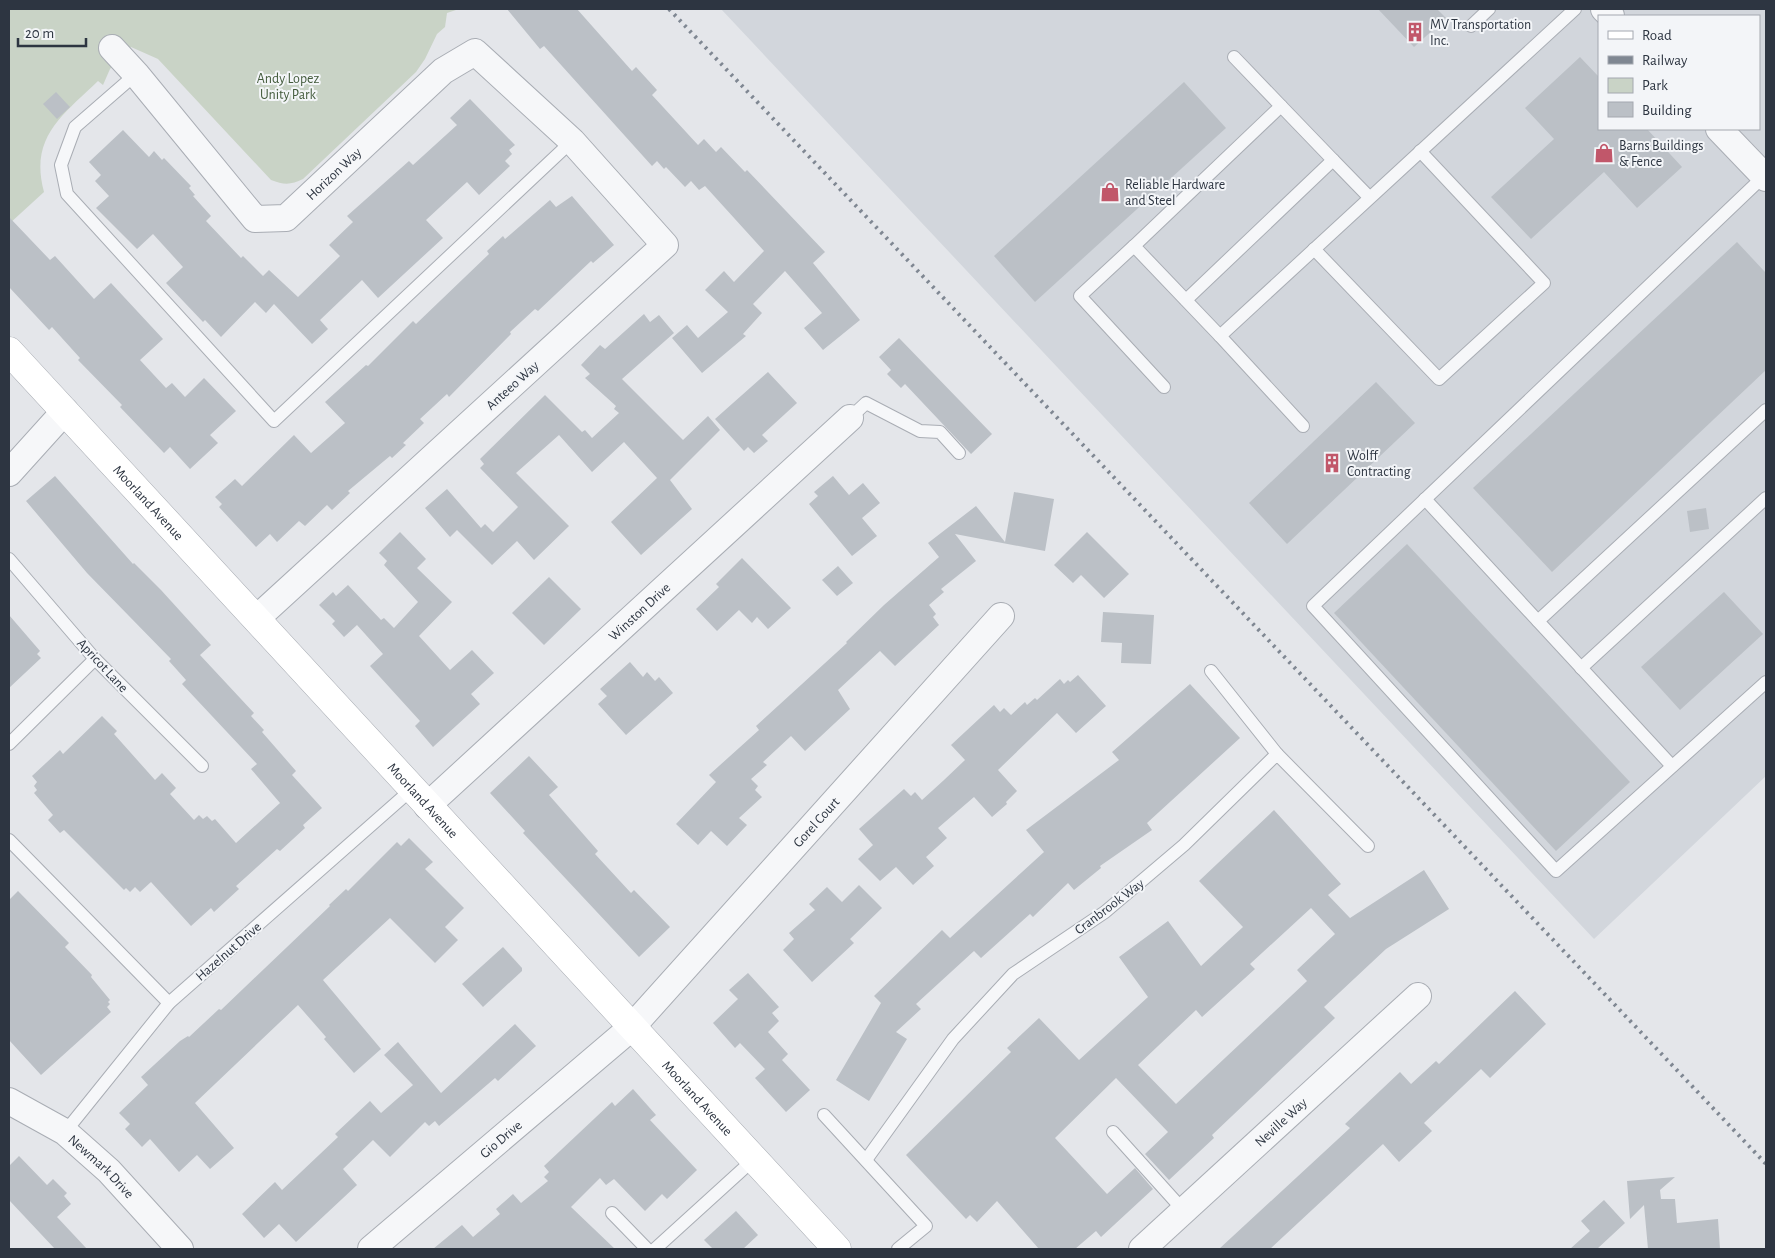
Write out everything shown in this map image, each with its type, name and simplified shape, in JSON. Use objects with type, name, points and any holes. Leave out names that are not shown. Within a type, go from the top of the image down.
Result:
[{"type":"street","name":"Horizon Way","points":[[112,48],[136,74],[255,219],[286,218],[443,71],[475,52],[572,141]]},
{"type":"street","points":[[1720,130],[1765,177]]},
{"type":"street","name":"Anteeo Way","points":[[256,619],[665,245],[572,141]]},
{"type":"street","name":"Moorland Avenue","points":[[9,351],[631,1028],[837,1249]]},
{"type":"street","points":[[9,473],[65,412]]},
{"type":"street","name":"Winston Drive","points":[[419,798],[850,418]]},
{"type":"street","name":"Gorel Court","points":[[631,1028],[1001,616]]},
{"type":"street","name":"Neville Way","points":[[1142,1249],[1418,996]]},
{"type":"street","name":"Gio Drive","points":[[372,1249],[631,1028]]},
{"type":"street","name":"Newmark Drive","points":[[9,1101],[65,1132],[109,1171],[180,1249]]},
{"type":"lane","points":[[1470,26],[1489,9]]},
{"type":"lane","points":[[1220,336],[1575,9]]},
{"type":"lane","points":[[1234,57],[1369,198]]},
{"type":"lane","points":[[136,74],[75,127],[61,165],[67,194],[274,421],[572,141]]},
{"type":"lane","points":[[1164,387],[1080,296],[1281,106]]},
{"type":"lane","points":[[1314,249],[1438,379],[1544,283],[1420,151]]},
{"type":"lane","points":[[1186,300],[1333,160]]},
{"type":"lane","points":[[1765,177],[1313,606],[1556,871],[1766,682]]},
{"type":"lane","points":[[1134,246],[1304,426]]},
{"type":"lane","points":[[850,418],[866,403],[920,431],[940,432],[959,452]]},
{"type":"lane","points":[[1538,621],[1766,410]]},
{"type":"lane","points":[[1581,668],[1766,498]]},
{"type":"lane","points":[[1425,499],[1672,766]]},
{"type":"lane","name":"Apricot Lane","points":[[9,559],[95,659],[202,766]]},
{"type":"lane","points":[[9,744],[95,659]]},
{"type":"lane","points":[[1211,671],[1277,754],[1368,846]]},
{"type":"lane","name":"Cranbrook Way","points":[[866,1160],[953,1038],[1013,974],[1105,912],[1184,845],[1277,754]]},
{"type":"lane","name":"Hazelnut Drive","points":[[65,1132],[169,1003],[419,798]]},
{"type":"lane","points":[[9,840],[169,1003]]},
{"type":"lane","points":[[824,1115],[926,1226],[898,1249]]},
{"type":"lane","points":[[1113,1132],[1184,1211]]},
{"type":"lane","points":[[655,1249],[753,1160]]},
{"type":"lane","points":[[612,1213],[647,1249]]},
{"type":"shaded area","points":[[721,9],[1766,9],[1766,776],[1594,939]]},
{"type":"green space","name":"Andy Lopez Unity Park","points":[[9,9],[459,9],[447,13],[445,27],[437,34],[425,59],[416,72],[303,179],[291,183],[280,183],[271,180],[158,59],[131,47],[110,69],[103,85],[98,81],[52,129],[45,142],[41,156],[44,192],[9,224]]},
{"type":"building","points":[[507,9],[577,9],[632,71],[636,67],[657,90],[652,95],[698,145],[704,139],[716,152],[721,147],[745,172],[747,170],[825,252],[813,263],[860,320],[823,350],[804,328],[822,313],[785,271],[753,304],[762,313],[743,334],[746,336],[702,373],[672,338],[687,325],[698,338],[728,312],[705,290],[724,271],[734,282],[764,251],[705,186],[699,190],[691,181],[685,187],[666,167],[664,169],[657,161],[652,166],[544,46],[540,49]]},
{"type":"building","name":"MV Transportation Inc.","points":[[1378,9],[1437,9],[1446,18],[1414,47]]},
{"type":"building","name":"Barns Buildings & Fence","points":[[1580,57],[1598,76],[1598,130],[1648,130],[1682,167],[1637,208],[1604,172],[1531,239],[1491,197],[1554,139],[1525,108]]},
{"type":"building","name":"Reliable Hardware and Steel","points":[[1184,82],[1226,128],[1035,302],[994,256]]},
{"type":"building","points":[[56,92],[70,107],[57,119],[43,104]]},
{"type":"building","points":[[470,99],[515,145],[509,150],[512,154],[505,161],[510,166],[479,195],[467,182],[426,220],[443,238],[378,298],[362,280],[320,320],[328,329],[312,344],[274,304],[266,313],[255,302],[221,337],[205,320],[203,322],[166,283],[183,267],[153,234],[137,249],[96,208],[109,196],[95,181],[101,175],[89,162],[123,130],[149,157],[154,151],[162,160],[164,158],[191,186],[189,188],[195,195],[193,196],[211,216],[206,221],[241,258],[243,256],[263,276],[269,270],[298,297],[340,256],[329,245],[353,222],[347,216],[409,161],[413,165],[457,125],[450,118]]},
{"type":"building","points":[[572,196],[614,245],[593,263],[591,261],[538,311],[535,309],[510,332],[511,334],[449,397],[447,394],[420,419],[424,423],[403,443],[406,445],[348,491],[350,493],[332,510],[327,505],[305,526],[299,521],[277,542],[270,534],[256,547],[219,507],[222,504],[215,497],[235,479],[242,486],[294,435],[311,453],[345,423],[325,402],[366,365],[368,366],[413,321],[416,324],[489,254],[487,251],[503,236],[505,239],[550,200],[556,207]]},
{"type":"building","points":[[9,217],[50,260],[55,256],[94,299],[111,283],[163,339],[140,360],[166,388],[172,383],[185,397],[204,378],[236,411],[210,435],[218,443],[190,469],[170,447],[164,453],[120,407],[122,405],[78,360],[80,358],[52,327],[49,330],[9,287]]},
{"type":"building","points":[[1737,242],[1766,273],[1766,370],[1552,572],[1473,488]]},
{"type":"building","points":[[644,314],[650,322],[659,315],[674,333],[622,379],[683,440],[708,416],[720,430],[670,480],[692,509],[641,555],[611,522],[657,478],[624,442],[592,472],[559,435],[516,473],[569,526],[534,560],[517,541],[492,565],[457,530],[450,537],[425,508],[447,489],[481,528],[485,524],[493,532],[518,507],[480,468],[484,464],[480,459],[545,395],[582,432],[585,430],[592,438],[619,413],[614,409],[616,406],[585,378],[590,374],[581,365],[600,345],[605,349]]},
{"type":"building","points":[[899,338],[992,434],[971,454],[905,384],[901,388],[887,374],[891,370],[879,357]]},
{"type":"building","points":[[768,372],[797,403],[762,435],[768,441],[754,453],[748,447],[744,451],[715,419]]},
{"type":"building","name":"Wolff Contracting","points":[[1376,382],[1415,423],[1287,544],[1249,503]]},
{"type":"building","points":[[55,476],[133,564],[161,590],[211,645],[200,655],[254,713],[251,716],[264,730],[262,732],[296,771],[292,775],[322,808],[303,825],[305,828],[280,851],[277,849],[236,886],[239,889],[214,912],[211,908],[191,926],[151,882],[140,892],[135,887],[130,892],[126,888],[124,890],[64,830],[60,833],[48,820],[53,815],[34,793],[37,790],[34,786],[37,782],[32,776],[60,750],[63,754],[102,716],[117,731],[114,734],[155,780],[162,773],[176,788],[170,794],[194,820],[199,815],[203,819],[207,816],[212,821],[215,819],[236,843],[280,803],[251,769],[257,764],[182,684],[186,680],[169,661],[171,659],[87,573],[26,501]]},
{"type":"building","points":[[833,476],[849,495],[863,483],[880,503],[862,518],[877,536],[852,556],[809,504],[818,496],[814,492]]},
{"type":"building","points":[[1014,492],[1054,499],[1045,551],[955,534],[976,561],[941,589],[944,592],[929,605],[936,614],[933,617],[939,625],[895,666],[880,651],[838,690],[850,709],[805,751],[791,736],[763,762],[767,765],[751,779],[758,786],[755,790],[762,797],[739,818],[747,825],[727,846],[711,831],[698,845],[676,824],[716,782],[709,775],[759,730],[756,726],[847,643],[884,605],[939,557],[928,543],[976,506],[1005,542]]},
{"type":"building","points":[[1706,508],[1709,529],[1690,532],[1687,511]]},
{"type":"building","points":[[400,532],[426,559],[417,568],[452,602],[419,636],[450,670],[472,650],[494,673],[471,694],[480,704],[433,747],[415,726],[420,721],[370,666],[383,654],[357,625],[344,637],[332,624],[335,621],[319,605],[333,592],[336,596],[348,585],[381,620],[384,618],[394,628],[418,602],[384,565],[387,561],[379,553]]},
{"type":"building","points":[[1087,532],[1129,574],[1104,598],[1081,575],[1073,583],[1054,565]]},
{"type":"building","points":[[1407,544],[1630,782],[1556,851],[1334,613]]},
{"type":"building","points":[[742,558],[791,608],[768,629],[757,617],[752,623],[739,610],[717,631],[696,609],[719,587],[716,584]]},
{"type":"building","points":[[838,566],[853,583],[837,596],[822,580]]},
{"type":"building","points":[[549,577],[581,609],[544,645],[512,613]]},
{"type":"building","points":[[1724,592],[1763,634],[1680,710],[1641,667]]},
{"type":"building","points":[[1103,612],[1154,615],[1151,664],[1121,663],[1122,643],[1101,642]]},
{"type":"building","points":[[9,615],[40,651],[37,654],[41,658],[9,688]]},
{"type":"building","points":[[630,662],[643,677],[647,672],[655,681],[659,677],[673,693],[626,735],[598,704],[607,696],[600,689]]},
{"type":"building","points":[[1078,675],[1106,706],[1076,733],[1057,713],[998,770],[1017,791],[1006,802],[1007,804],[992,817],[974,797],[938,828],[947,838],[926,857],[934,866],[913,885],[896,867],[880,881],[858,859],[873,845],[859,829],[904,789],[911,796],[915,792],[922,800],[944,780],[965,760],[951,745],[994,705],[1000,712],[1004,708],[1011,715],[1025,702],[1027,705],[1035,698],[1037,700],[1060,679],[1064,684],[1068,680],[1070,682]]},
{"type":"building","points":[[1190,684],[1240,738],[1147,823],[1152,830],[1100,866],[1101,868],[1074,890],[1068,883],[1033,917],[1030,914],[981,958],[974,951],[916,1004],[921,1009],[896,1032],[907,1039],[869,1101],[836,1080],[881,1003],[874,996],[942,930],[950,938],[1044,852],[1026,830],[1119,760],[1112,752]]},
{"type":"building","points":[[529,756],[558,787],[549,795],[598,851],[595,854],[631,893],[634,890],[670,927],[639,957],[523,833],[525,831],[490,793]]},
{"type":"building","points":[[1274,810],[1341,884],[1328,895],[1350,918],[1424,870],[1449,909],[1386,949],[1324,1007],[1335,1018],[1212,1135],[1214,1138],[1169,1180],[1145,1154],[1168,1132],[1116,1078],[1055,1138],[1107,1194],[1135,1168],[1153,1189],[1101,1237],[1096,1231],[1075,1249],[1039,1249],[997,1201],[977,1222],[970,1215],[966,1219],[906,1155],[1011,1052],[1007,1048],[1039,1018],[1079,1060],[1148,997],[1119,957],[1168,921],[1201,966],[1243,927],[1199,881]],"holes":[[[1311,908],[1335,934],[1297,970],[1307,981],[1176,1104],[1138,1065],[1196,1010],[1202,1017],[1255,969],[1250,964]]]},
{"type":"building","points":[[409,838],[433,862],[425,869],[464,908],[445,927],[458,940],[435,963],[390,918],[323,980],[381,1049],[354,1073],[324,1039],[326,1037],[298,1005],[195,1103],[234,1148],[210,1169],[197,1155],[179,1172],[150,1139],[142,1147],[125,1129],[130,1124],[119,1113],[148,1085],[141,1077],[180,1041],[189,1037],[219,1009],[221,1010],[346,889],[348,891],[397,842],[401,846]]},
{"type":"building","points":[[859,885],[882,908],[850,939],[854,943],[812,982],[783,950],[794,939],[789,933],[815,910],[809,904],[827,887],[842,902]]},
{"type":"building","points":[[18,891],[69,943],[65,947],[92,975],[91,977],[110,1000],[108,1002],[110,1004],[107,1007],[111,1012],[41,1075],[9,1040],[9,900]]},
{"type":"building","points":[[503,947],[522,968],[522,971],[483,1007],[462,984]]},
{"type":"building","points":[[748,973],[779,1007],[772,1013],[779,1021],[768,1032],[788,1054],[782,1060],[810,1090],[786,1112],[755,1078],[765,1069],[740,1043],[735,1048],[713,1023],[738,999],[729,990]]},
{"type":"building","points":[[1515,991],[1546,1024],[1490,1078],[1481,1069],[1424,1123],[1432,1131],[1399,1162],[1383,1144],[1270,1249],[1219,1249],[1350,1128],[1345,1124],[1400,1072],[1411,1084],[1436,1061],[1439,1064]]},
{"type":"building","points":[[515,1024],[536,1046],[498,1081],[495,1078],[439,1126],[435,1121],[429,1126],[425,1122],[390,1157],[373,1140],[343,1169],[357,1185],[296,1242],[279,1224],[264,1238],[242,1214],[275,1182],[282,1190],[338,1137],[335,1134],[370,1101],[381,1113],[413,1085],[384,1055],[398,1042],[441,1093]]},
{"type":"building","points":[[633,1089],[656,1115],[650,1120],[697,1170],[667,1199],[662,1194],[645,1211],[614,1179],[606,1185],[600,1178],[571,1207],[615,1249],[433,1249],[462,1225],[473,1237],[500,1214],[496,1209],[513,1194],[521,1203],[548,1181],[544,1177],[549,1172],[544,1166],[612,1102],[615,1106]]},
{"type":"building","points":[[19,1156],[47,1185],[53,1179],[67,1193],[64,1196],[71,1204],[57,1217],[87,1249],[55,1249],[9,1200],[9,1166]]},
{"type":"building","points":[[1675,1177],[1660,1190],[1661,1199],[1675,1199],[1677,1223],[1718,1219],[1720,1249],[1648,1249],[1644,1205],[1630,1219],[1627,1181]]},
{"type":"building","points":[[1604,1200],[1625,1223],[1597,1249],[1570,1249],[1590,1231],[1581,1221]]},
{"type":"building","points":[[736,1211],[758,1235],[743,1249],[713,1249],[704,1240]]},
{"type":"railway","points":[[669,9],[1766,1164]]},
{"type":"place","name":"MV Transportation Inc.","points":[[1415,32]]},
{"type":"place","name":"Barns Buildings & Fence","points":[[1604,153]]},
{"type":"place","name":"Reliable Hardware and Steel","points":[[1110,192]]},
{"type":"place","name":"Wolff Contracting","points":[[1332,463]]}]
